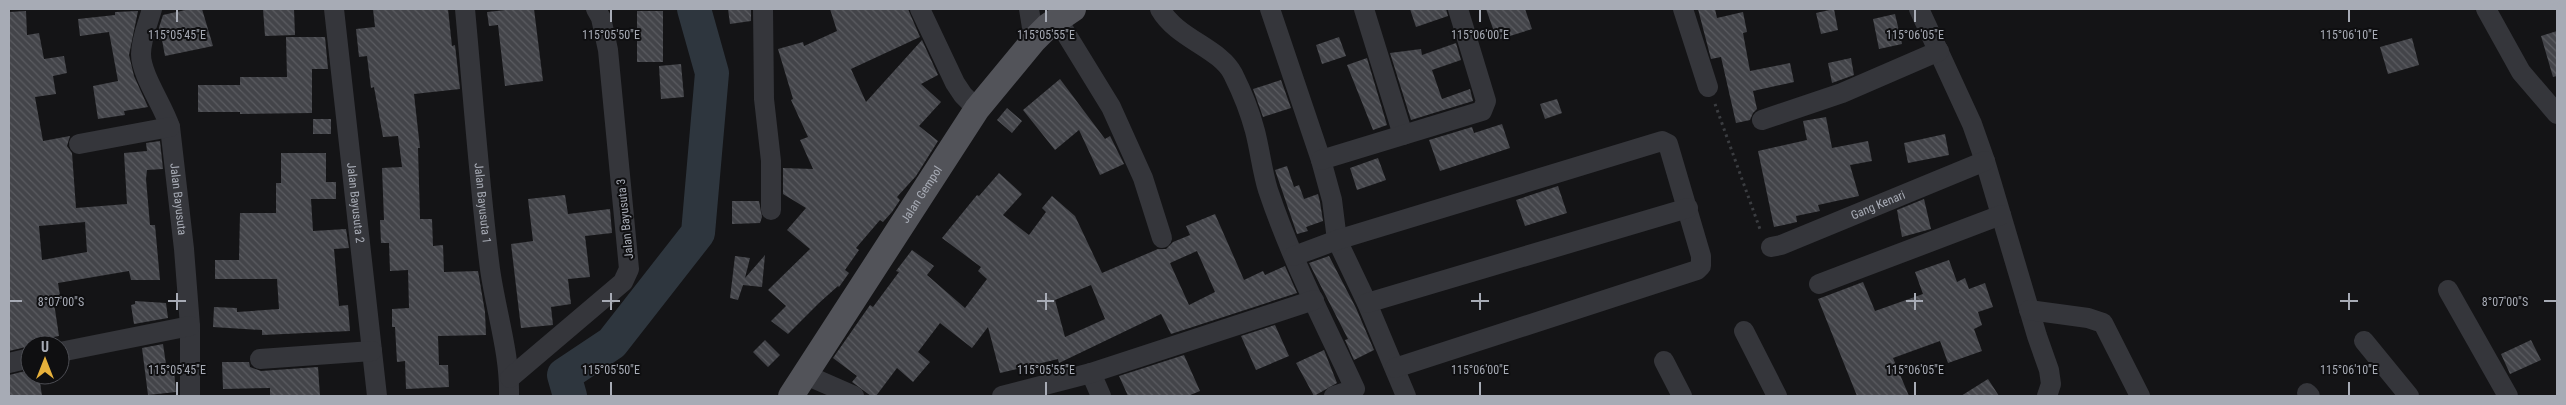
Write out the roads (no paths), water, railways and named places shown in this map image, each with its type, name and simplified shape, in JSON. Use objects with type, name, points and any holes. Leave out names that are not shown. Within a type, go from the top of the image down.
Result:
[{"type":"main road","name":"Jalan Gempol","points":[[791,396],[977,109],[1052,21]]},
{"type":"street","name":"Jalan Bayusuta","points":[[152,9],[143,41],[142,63],[170,127],[184,250],[190,326],[190,396]]},
{"type":"street","name":"Jalan Bayusuta 2","points":[[334,9],[377,396]]},
{"type":"street","name":"Jalan Bayusuta 1","points":[[465,9],[490,270],[510,387]]},
{"type":"street","name":"Jalan Bayusuta 3","points":[[510,387],[623,282],[629,269],[608,50],[601,18],[596,9]]},
{"type":"street","points":[[763,9],[764,99],[771,161],[771,210]]},
{"type":"street","points":[[920,9],[955,83],[963,95],[977,109]]},
{"type":"street","points":[[1029,9],[1052,21],[1111,107],[1143,178],[1162,238]]},
{"type":"street","points":[[1160,9],[1180,33],[1220,59],[1232,72],[1255,129],[1268,189],[1294,256],[1355,389],[1334,396]]},
{"type":"street","points":[[1270,9],[1321,160],[1332,200],[1336,240],[1366,302],[1406,396]]},
{"type":"street","points":[[1364,9],[1403,135]]},
{"type":"street","points":[[1321,160],[1482,111],[1486,101],[1458,9]]},
{"type":"street","points":[[1683,9],[1708,87]]},
{"type":"street","points":[[1919,9],[1972,124],[1985,161],[2029,310],[2049,370],[2051,384],[2046,396]]},
{"type":"street","points":[[2486,9],[2521,72],[2557,114]]},
{"type":"street","points":[[1762,120],[1842,94],[1939,51]]},
{"type":"street","points":[[79,144],[170,127]]},
{"type":"street","points":[[1294,256],[1336,240],[1662,141],[1668,144],[1701,256],[1701,266],[1697,270],[1395,368]]},
{"type":"street","name":"Gang Kenari","points":[[1771,247],[1781,245],[1985,161]]},
{"type":"street","points":[[1366,302],[1688,208]]},
{"type":"street","points":[[1820,284],[2001,215]]},
{"type":"street","points":[[2448,290],[2508,396]]},
{"type":"street","points":[[1002,396],[1091,373],[1314,300]]},
{"type":"street","points":[[2029,310],[2088,318],[2103,323],[2140,396]]},
{"type":"street","points":[[70,350],[190,326]]},
{"type":"street","points":[[1744,331],[1777,396]]},
{"type":"street","points":[[2364,342],[2409,396]]},
{"type":"street","points":[[260,359],[372,351]]},
{"type":"street","points":[[1664,361],[1682,396]]},
{"type":"street","points":[[1091,373],[1101,396]]},
{"type":"street","points":[[806,375],[854,396]]},
{"type":"waterway","points":[[570,396],[564,375],[612,343],[698,233],[712,73],[694,9]]}]
